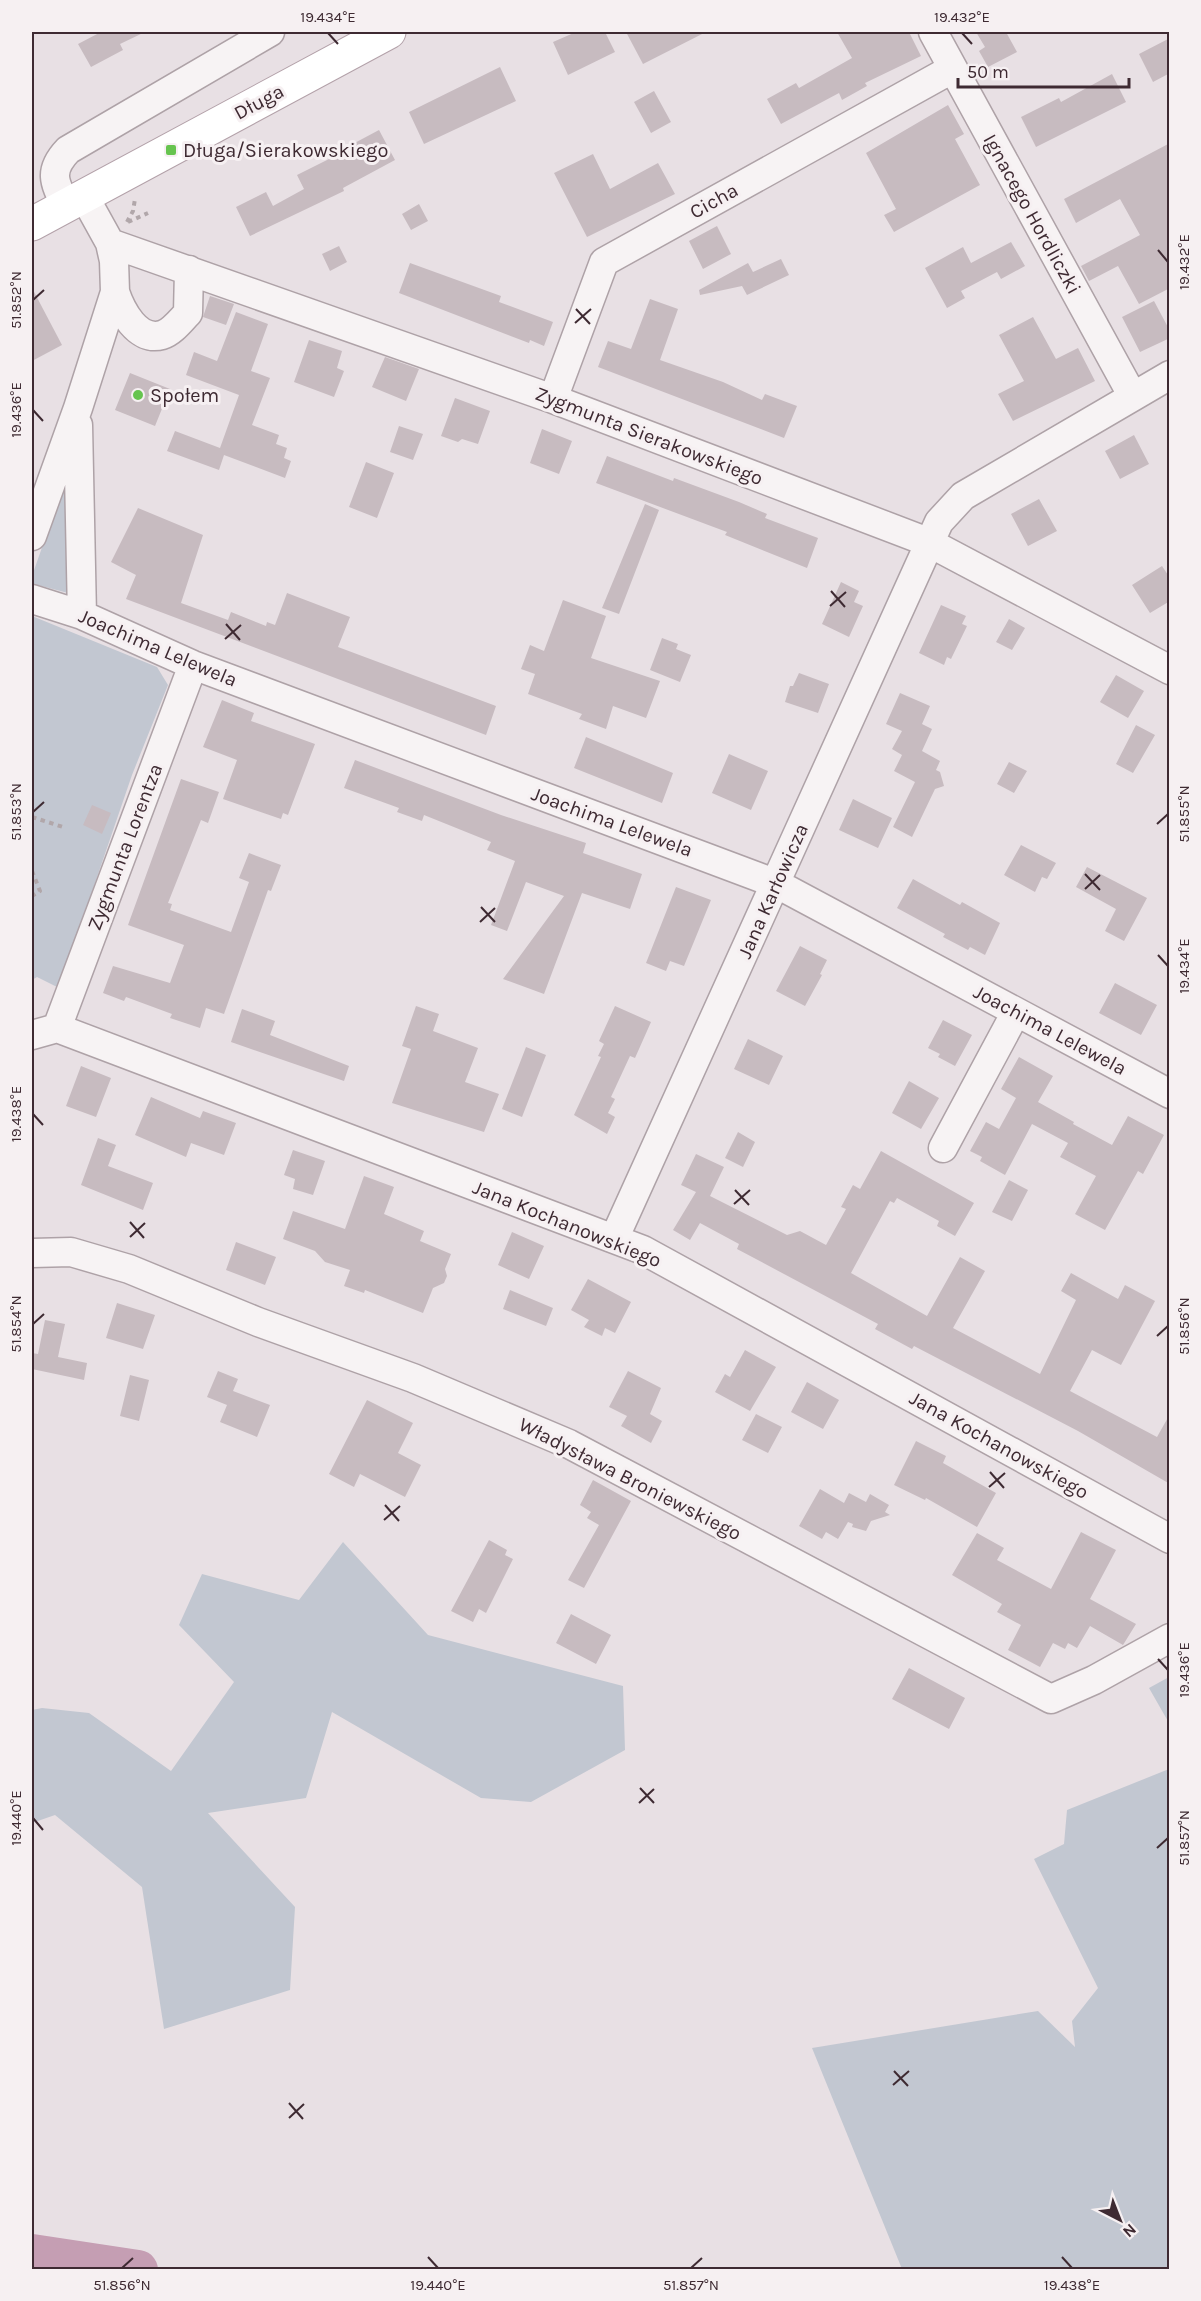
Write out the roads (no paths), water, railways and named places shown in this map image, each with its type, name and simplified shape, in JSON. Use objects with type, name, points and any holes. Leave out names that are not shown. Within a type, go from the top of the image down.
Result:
[{"type":"main road","name":"Długa","points":[[32,224],[389,32]]},
{"type":"street","points":[[189,270],[188,313],[176,326],[161,335],[149,334],[135,327],[120,306],[115,292],[114,261],[119,233],[75,201],[54,182],[59,159],[68,150],[270,32]]},
{"type":"street","name":"Ignacego Hordliczki","points":[[933,32],[1132,395]]},
{"type":"street","name":"Cicha","points":[[553,399],[604,262],[952,69]]},
{"type":"street","name":"Zygmunta Sierakowskiego","points":[[119,233],[189,270],[553,399],[928,542],[1170,670]]},
{"type":"street","points":[[32,536],[78,408],[115,292]]},
{"type":"street","name":"Jana Karłowicza","points":[[614,1239],[777,884],[928,542],[950,507],[963,496],[1132,395],[1170,375]]},
{"type":"street","points":[[78,408],[82,615]]},
{"type":"street","name":"Joachima Lelewela","points":[[32,599],[82,615],[194,665],[777,884],[1170,1094]]},
{"type":"street","name":"Zygmunta Lorentza","points":[[44,1032],[194,665]]},
{"type":"street","points":[[943,1148],[1016,1012]]},
{"type":"street","name":"Jana Kochanowskiego","points":[[44,1032],[614,1239],[653,1256],[1170,1539]]},
{"type":"street","name":"Władysława Broniewskiego","points":[[32,1253],[71,1252],[129,1269],[258,1322],[413,1378],[569,1444],[1051,1699],[1094,1680],[1170,1638]]},
{"type":"waterway","points":[[32,2254],[138,2270]]},
{"type":"place","name":"Długa/Sierakowskiego","points":[[171,150]]},
{"type":"place","name":"Społem","points":[[138,395]]}]
